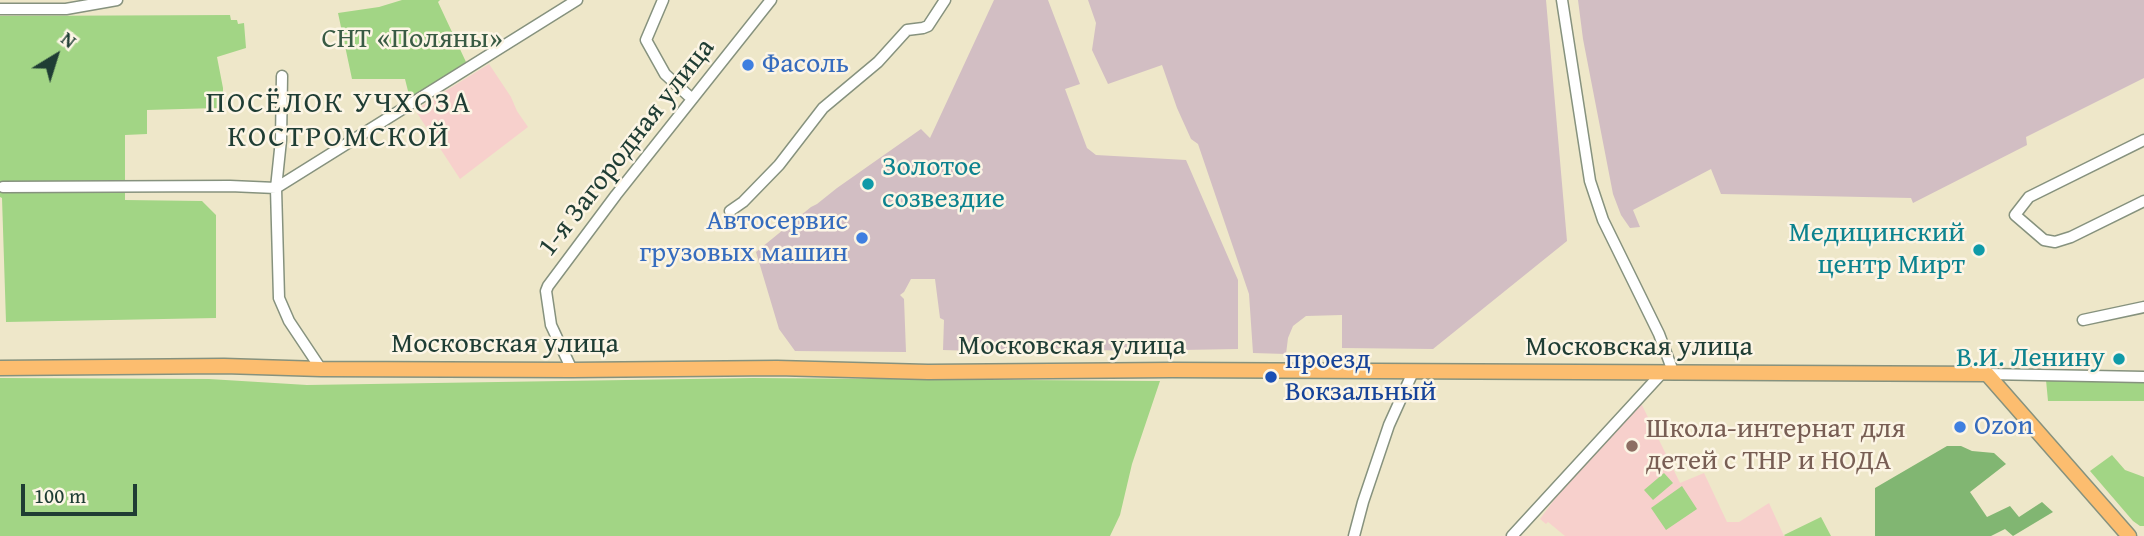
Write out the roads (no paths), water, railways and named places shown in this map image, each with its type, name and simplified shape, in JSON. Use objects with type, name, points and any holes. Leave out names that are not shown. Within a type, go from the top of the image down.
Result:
[{"type":"main road","name":"Московская улица","points":[[0,368],[224,366],[572,370],[777,368],[928,372],[1205,370],[1987,374]]},
{"type":"main road","points":[[1987,374],[2129,536]]},
{"type":"street","points":[[0,9],[66,9],[117,0]]},
{"type":"street","points":[[3,187],[276,188],[577,0]]},
{"type":"street","points":[[663,0],[646,40],[665,74],[692,99]]},
{"type":"street","name":"1-я Загородная улица","points":[[572,370],[551,325],[546,291],[548,286],[771,0]]},
{"type":"street","points":[[730,211],[743,202],[779,165],[823,108],[878,62],[907,30],[928,26],[945,0]]},
{"type":"street","points":[[1512,536],[1668,374],[1659,334],[1602,220],[1590,181],[1562,0]]},
{"type":"street","points":[[282,76],[281,140],[276,188],[279,298],[289,321],[321,369]]},
{"type":"street","points":[[2144,140],[2029,197],[2015,215],[2044,240],[2055,242],[2071,237],[2144,201]]},
{"type":"street","points":[[2083,320],[2144,307]]},
{"type":"street","points":[[1354,536],[1389,425],[1413,372]]},
{"type":"street","name":"Московская улица","points":[[1987,374],[2144,377]]},
{"type":"place","name":"Фасоль","points":[[748,65]]},
{"type":"place","name":"Золотое созвездие","points":[[868,184]]},
{"type":"place","name":"Автосервис грузовых машин","points":[[862,238]]},
{"type":"place","name":"Медицинский центр Мирт","points":[[1979,250]]},
{"type":"place","name":"В.И. Ленину","points":[[2119,359]]},
{"type":"place","name":"проезд Вокзальный","points":[[1271,377]]},
{"type":"place","name":"Ozon","points":[[1960,427]]},
{"type":"place","name":"Школа-интернат для детей с ТНР и НОДА","points":[[1632,446]]},
{"type":"district","name":"ПОСЁЛОК УЧХОЗА КОСТРОМСКОЙ","points":[[339,121]]},
{"type":"park label","name":"СНТ «Поляны»","points":[[412,40]]}]
